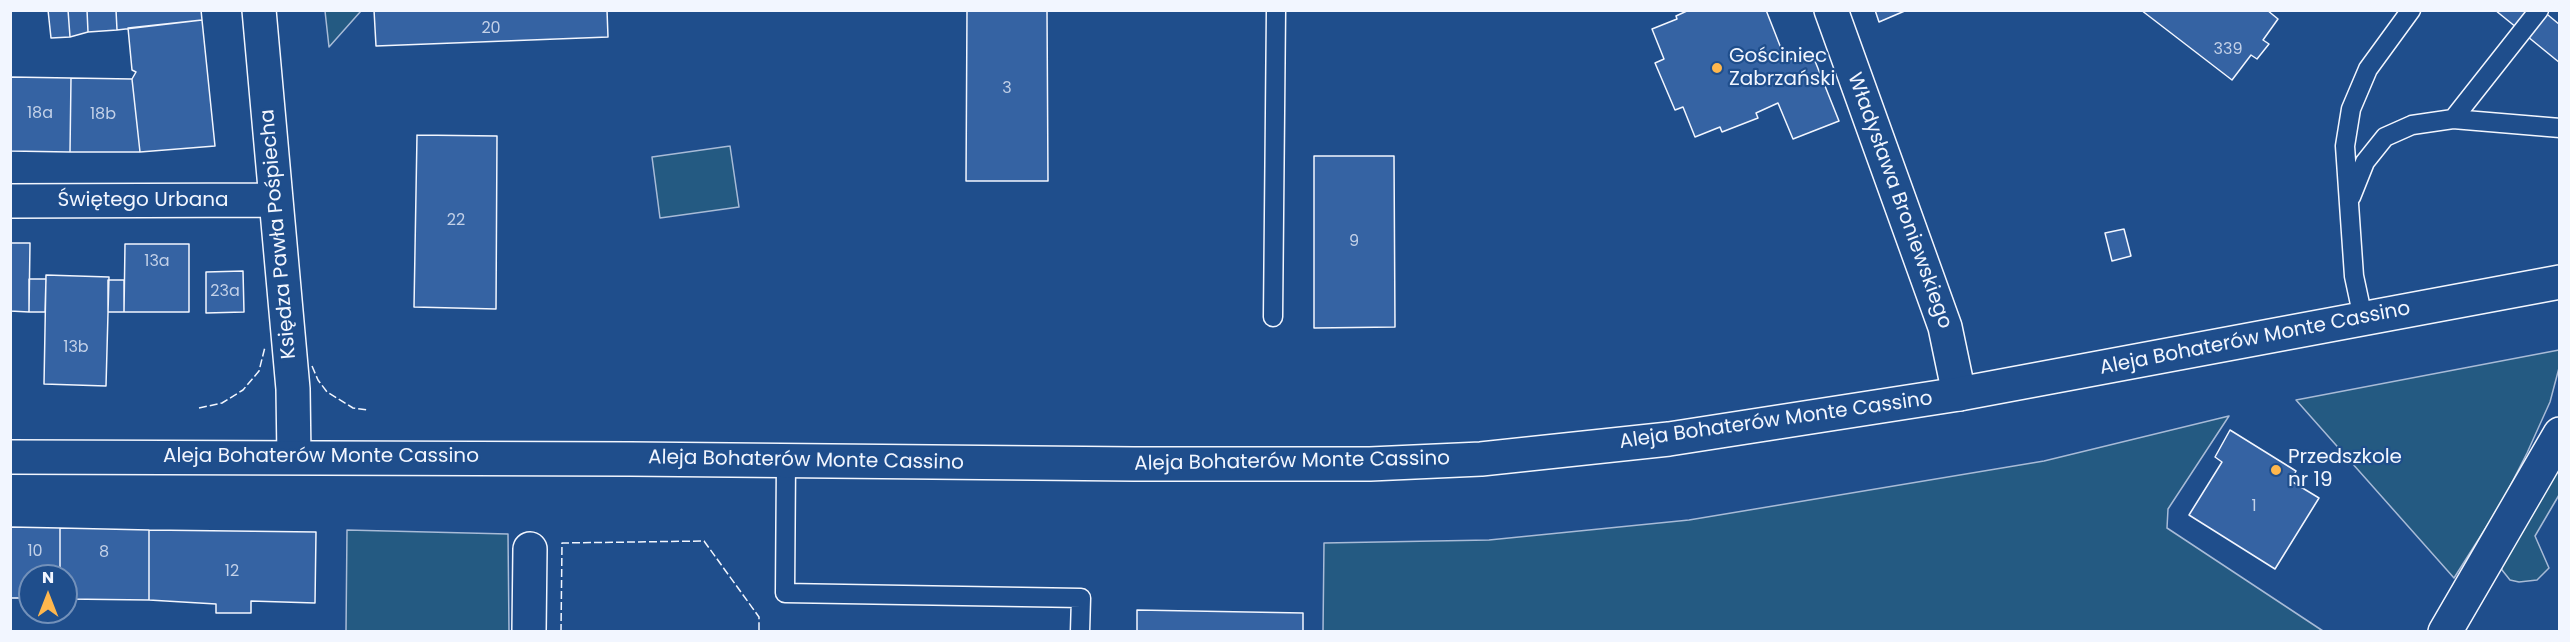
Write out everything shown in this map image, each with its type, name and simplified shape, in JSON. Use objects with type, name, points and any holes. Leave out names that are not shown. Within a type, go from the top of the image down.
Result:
[{"type":"street","name":"Księdza Pawła Pośpiecha","points":[[260,10],[293,389],[294,457]]},
{"type":"street","name":"Władysława Broniewskiego","points":[[1831,10],[1945,327],[1959,394]]},
{"type":"street","name":"Świętego Urbana","points":[[10,201],[276,200]]},
{"type":"street","name":"Aleja Bohaterów Monte Cassino","points":[[10,457],[1370,464],[1481,459],[1669,439],[1959,394],[2559,282]]},
{"type":"street","points":[[2445,632],[2559,434]]},
{"type":"street","points":[[529,632],[530,549]]},
{"type":"lane","points":[[1273,317],[1276,10]]},
{"type":"lane","points":[[2363,318],[2354,276],[2345,146],[2351,109],[2368,69],[2411,10]]},
{"type":"lane","points":[[2453,119],[2539,10]]},
{"type":"lane","points":[[2349,201],[2365,162],[2385,137],[2412,125],[2453,119],[2559,129]]},
{"type":"lane","points":[[786,462],[784,593],[1081,598],[1080,632]]},
{"type":"shaded area","points":[[325,11],[361,11],[329,47]]},
{"type":"shaded area","points":[[730,146],[739,207],[660,218],[652,157]]},
{"type":"shaded area","points":[[2559,350],[2559,368],[2550,402],[2527,453],[2501,504],[2454,578],[2296,400]]},
{"type":"shaded area","points":[[2229,416],[2168,509],[2167,528],[2323,631],[1323,631],[1324,543],[1489,540],[1689,520],[2044,461]]},
{"type":"shaded area","points":[[2559,467],[2559,495],[2535,536],[2549,568],[2537,580],[2519,582],[2510,580],[2502,570],[2498,557]]},
{"type":"shaded area","points":[[347,530],[508,534],[509,631],[346,631]]},
{"type":"building","points":[[48,10],[68,10],[70,37],[51,38]]},
{"type":"building","points":[[68,10],[87,10],[88,32],[70,37]]},
{"type":"building","points":[[87,10],[116,10],[117,30],[88,32]]},
{"type":"building","points":[[116,10],[201,10],[202,20],[117,30]]},
{"type":"building","points":[[374,10],[607,10],[608,37],[376,46]]},
{"type":"building","points":[[967,10],[1047,10],[1048,181],[966,181]]},
{"type":"building","points":[[1689,10],[1766,10],[1786,61],[1811,51],[1839,121],[1793,139],[1778,103],[1756,113],[1758,118],[1722,132],[1720,127],[1695,137],[1683,107],[1675,110],[1655,63],[1664,59],[1652,29],[1677,19],[1676,16]]},
{"type":"building","points":[[1875,10],[1907,10],[1879,22]]},
{"type":"building","points":[[2141,10],[2267,10],[2278,19],[2263,40],[2269,44],[2257,59],[2251,55],[2232,80]]},
{"type":"building","points":[[2495,10],[2542,10],[2560,25],[2560,63]]},
{"type":"building","points":[[202,20],[215,146],[140,152],[132,79],[136,72],[132,70],[128,28]]},
{"type":"building","points":[[10,77],[71,78],[70,152],[10,151]]},
{"type":"building","points":[[71,78],[132,79],[140,152],[70,152]]},
{"type":"building","points":[[417,135],[497,136],[496,309],[414,307]]},
{"type":"building","points":[[1314,156],[1394,156],[1395,327],[1314,328]]},
{"type":"building","points":[[2124,229],[2131,256],[2112,261],[2105,233]]},
{"type":"building","points":[[10,243],[30,243],[29,312],[10,311]]},
{"type":"building","points":[[125,244],[189,244],[189,312],[124,312]]},
{"type":"building","points":[[243,271],[244,312],[206,313],[206,272]]},
{"type":"building","points":[[46,275],[109,277],[106,386],[44,384]]},
{"type":"building","points":[[29,279],[46,279],[45,312],[29,312]]},
{"type":"building","points":[[108,280],[124,280],[124,312],[108,312]]},
{"type":"building","points":[[2230,430],[2296,471],[2291,481],[2319,498],[2275,569],[2189,515],[2222,462],[2215,457]]},
{"type":"building","points":[[10,527],[60,528],[60,564],[18,564],[18,598],[10,598]]},
{"type":"building","points":[[60,528],[149,530],[149,600],[78,599],[78,564],[60,564]]},
{"type":"building","points":[[149,530],[316,532],[315,603],[251,601],[251,613],[216,613],[216,604],[149,600]]},
{"type":"building","points":[[1137,610],[1303,613],[1303,632],[1137,632]]},
{"type":"fence","points":[[199,408],[222,403],[243,390],[259,371],[265,347]]},
{"type":"fence","points":[[312,366],[327,392],[353,408],[368,410]]},
{"type":"fence","points":[[561,632],[562,543],[704,541],[759,617],[759,632]]},
{"type":"place","name":"Gościniec Zabrzański","points":[[1717,68]]},
{"type":"place","name":"Przedszkole nr 19","points":[[2276,470]]}]
